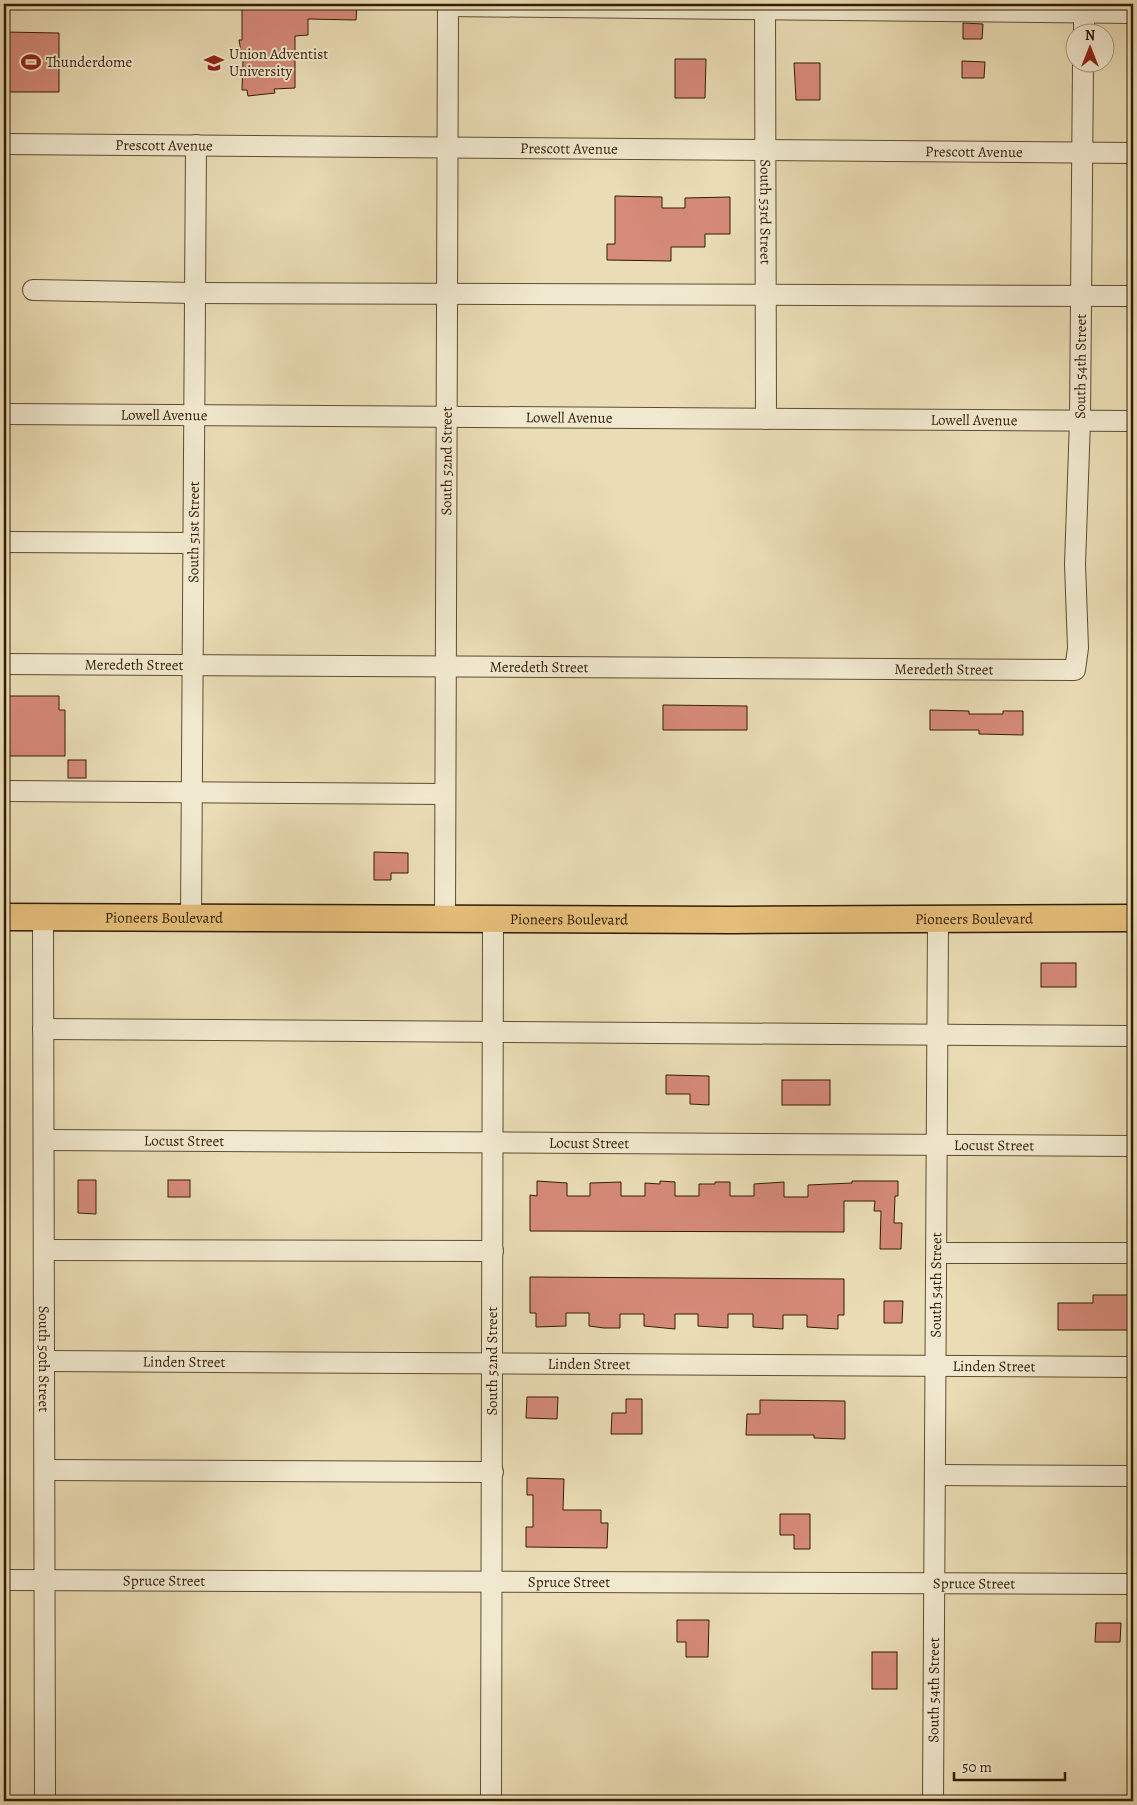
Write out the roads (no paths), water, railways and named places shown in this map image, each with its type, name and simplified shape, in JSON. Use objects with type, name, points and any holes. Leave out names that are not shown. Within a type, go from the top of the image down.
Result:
[{"type":"main road","name":"Pioneers Boulevard","points":[[4,917],[445,920],[1133,918]]},
{"type":"street","points":[[448,5],[1084,8],[1133,13]]},
{"type":"street","name":"South 52nd Street","points":[[445,920],[448,5]]},
{"type":"street","name":"South 53rd Street","points":[[765,7],[766,419]]},
{"type":"street","points":[[1084,8],[1084,22]]},
{"type":"street","name":"South 54th Street","points":[[1075,670],[1078,648],[1075,564],[1080,420],[1084,72]]},
{"type":"street","name":"Prescott Avenue","points":[[4,144],[1133,153]]},
{"type":"street","name":"South 51st Street","points":[[191,918],[196,145]]},
{"type":"street","points":[[33,290],[195,293],[1133,296]]},
{"type":"street","name":"Lowell Avenue","points":[[4,414],[1133,421]]},
{"type":"street","points":[[4,542],[193,543]]},
{"type":"street","name":"Meredeth Street","points":[[4,664],[1075,670]]},
{"type":"street","points":[[4,791],[445,794]]},
{"type":"street","name":"South 50th Street","points":[[43,918],[45,1801]]},
{"type":"street","name":"South 54th Street","points":[[933,1801],[938,919]]},
{"type":"street","name":"South 52nd Street","points":[[491,1801],[493,1582],[493,920]]},
{"type":"street","points":[[43,1029],[1133,1036]]},
{"type":"street","name":"Locust Street","points":[[44,1140],[1133,1146]]},
{"type":"street","points":[[44,1250],[493,1251]]},
{"type":"street","points":[[937,1253],[1133,1253]]},
{"type":"street","name":"Linden Street","points":[[45,1361],[1133,1367]]},
{"type":"street","points":[[45,1470],[493,1472]]},
{"type":"street","points":[[936,1474],[1133,1476]]},
{"type":"street","name":"Spruce Street","points":[[4,1580],[1133,1584]]},
{"type":"place","name":"Thunderdome","points":[[31,62]]},
{"type":"place","name":"Union Adventist University","points":[[214,63]]}]
